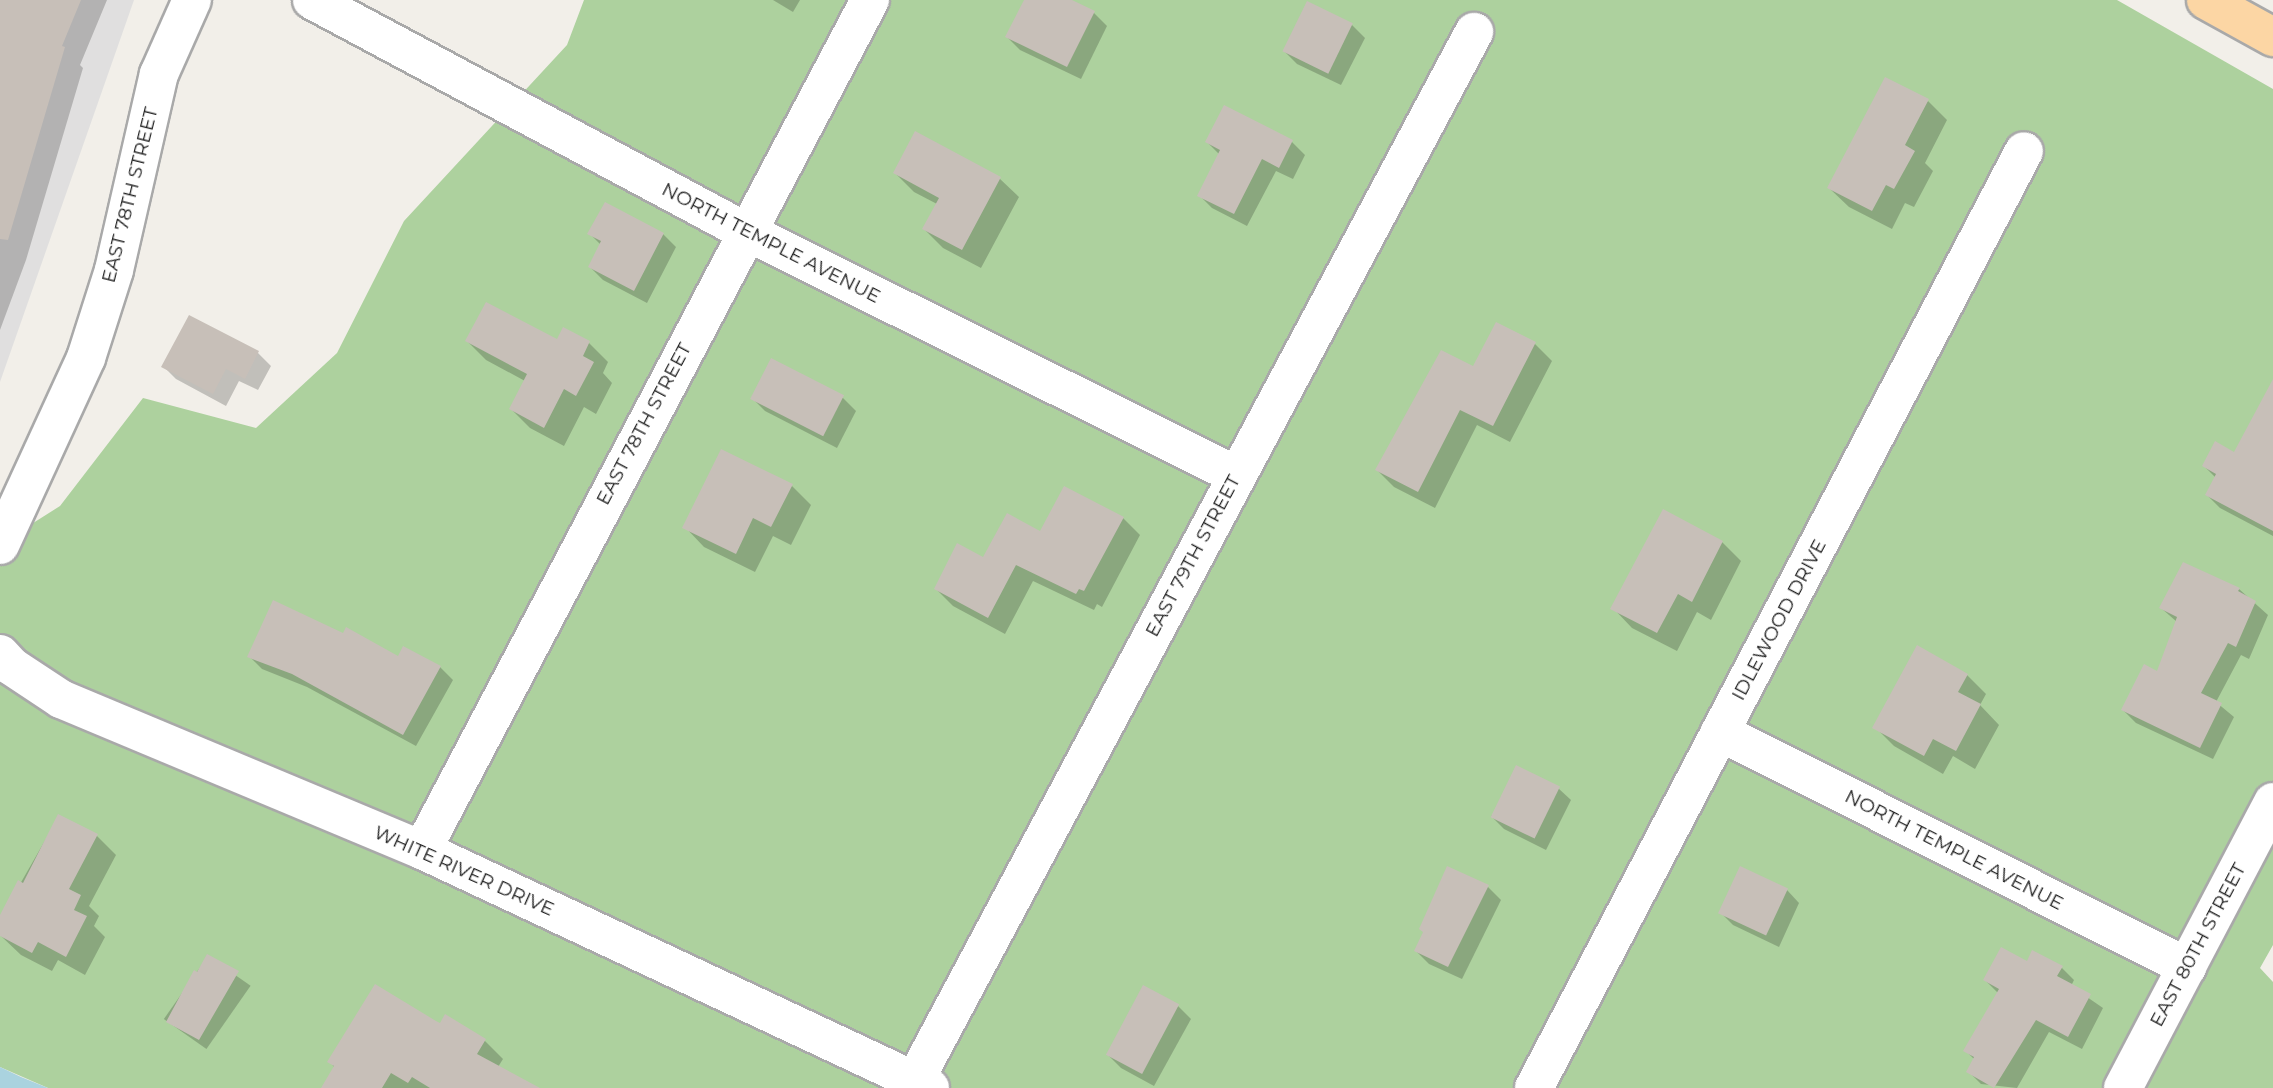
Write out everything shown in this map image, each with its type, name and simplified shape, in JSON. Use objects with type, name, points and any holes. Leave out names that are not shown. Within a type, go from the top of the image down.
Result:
[{"type":"main road","points":[[2206,0],[2273,37]]},
{"type":"street","name":"EAST 78TH STREET","points":[[0,545],[86,358],[114,271],[159,74],[192,0]]},
{"type":"street","name":"NORTH TEMPLE AVENUE","points":[[312,0],[745,231],[1236,475]]},
{"type":"street","name":"EAST 78TH STREET","points":[[422,850],[745,231],[870,0]]},
{"type":"street","name":"EAST 79TH STREET","points":[[922,1084],[1236,475],[1474,32]]},
{"type":"street","name":"IDLEWOOD DRIVE","points":[[1534,1088],[2024,151]]},
{"type":"street","name":"WHITE RIVER DRIVE","points":[[0,654],[11,666],[61,699],[422,850],[922,1084]]},
{"type":"street","name":"NORTH TEMPLE AVENUE","points":[[1720,732],[2187,967]]},
{"type":"street","name":"EAST 80TH STREET","points":[[2123,1088],[2273,802]]},
{"type":"shaded area","points":[[0,0],[134,0],[0,382]]},
{"type":"green space","points":[[584,0],[2117,0],[2273,89],[2273,945],[2260,968],[2273,982],[2273,1088],[48,1088],[0,1067],[0,544],[60,506],[143,398],[256,428],[337,353],[404,221],[567,45]]},
{"type":"water","points":[[0,1067],[21,1077],[48,1088],[0,1088]]},
{"type":"building","points":[[0,0],[81,0],[62,46],[65,47],[8,240],[0,239]]},
{"type":"building","points":[[1024,0],[1072,0],[1095,11],[1067,67],[1005,37]]},
{"type":"building","points":[[1307,1],[1353,23],[1328,74],[1282,51]]},
{"type":"building","points":[[1885,77],[1929,99],[1905,145],[1915,151],[1894,189],[1886,185],[1872,211],[1827,188]]},
{"type":"building","points":[[1224,105],[1293,140],[1279,168],[1262,159],[1234,214],[1197,196],[1220,150],[1205,142]]},
{"type":"building","points":[[915,131],[1001,177],[962,250],[922,229],[939,198],[893,173]]},
{"type":"building","points":[[605,202],[664,233],[634,291],[588,267],[601,241],[587,234]]},
{"type":"building","points":[[486,302],[557,339],[563,327],[590,341],[583,356],[594,362],[576,396],[564,389],[544,428],[509,409],[527,374],[465,341]]},
{"type":"building","points":[[189,315],[259,351],[245,379],[226,369],[213,394],[161,367]]},
{"type":"building","points":[[1496,322],[1536,342],[1493,426],[1460,410],[1418,492],[1375,470],[1441,350],[1473,366]]},
{"type":"building","points":[[771,358],[844,395],[823,436],[750,399]]},
{"type":"building","points":[[2273,379],[2273,531],[2205,495],[2216,474],[2202,466],[2215,441],[2234,452]]},
{"type":"building","points":[[721,449],[793,484],[771,527],[753,518],[736,554],[682,528]]},
{"type":"building","points":[[1064,486],[1124,517],[1084,591],[1079,589],[1076,594],[1016,565],[988,618],[934,589],[957,543],[983,557],[1007,513],[1040,531]]},
{"type":"building","points":[[1663,509],[1723,541],[1692,602],[1678,594],[1657,633],[1610,609]]},
{"type":"building","points":[[2183,562],[2240,588],[2238,591],[2256,601],[2236,647],[2228,643],[2201,693],[2222,703],[2200,748],[2121,710],[2144,664],[2157,671],[2177,617],[2159,608]]},
{"type":"building","points":[[273,600],[343,633],[346,627],[398,656],[403,646],[441,666],[403,735],[292,674],[247,657]]},
{"type":"building","points":[[1917,645],[1968,674],[1958,692],[1981,704],[1956,751],[1933,739],[1924,756],[1872,728]]},
{"type":"building","points":[[1516,765],[1560,786],[1535,839],[1491,817]]},
{"type":"building","points":[[58,814],[98,834],[69,889],[81,895],[74,910],[87,916],[66,957],[38,942],[32,953],[0,936],[0,915],[18,880],[23,883]]},
{"type":"building","points":[[1447,866],[1489,885],[1448,967],[1414,951],[1423,932],[1419,929]]},
{"type":"building","points":[[1740,866],[1788,888],[1766,936],[1718,913]]},
{"type":"building","points":[[2001,947],[2027,961],[2032,950],[2063,966],[2057,976],[2091,994],[2068,1037],[2036,1020],[1994,1088],[1966,1072],[1974,1057],[1963,1051],[1999,989],[1983,980]]},
{"type":"building","points":[[207,954],[239,971],[199,1040],[166,1022],[194,970],[197,972]]},
{"type":"building","points":[[375,984],[440,1023],[445,1014],[486,1039],[477,1054],[540,1088],[430,1088],[412,1077],[408,1083],[391,1073],[382,1088],[321,1088],[334,1066],[327,1062]]},
{"type":"building","points":[[1143,985],[1179,1004],[1142,1074],[1106,1055]]}]
